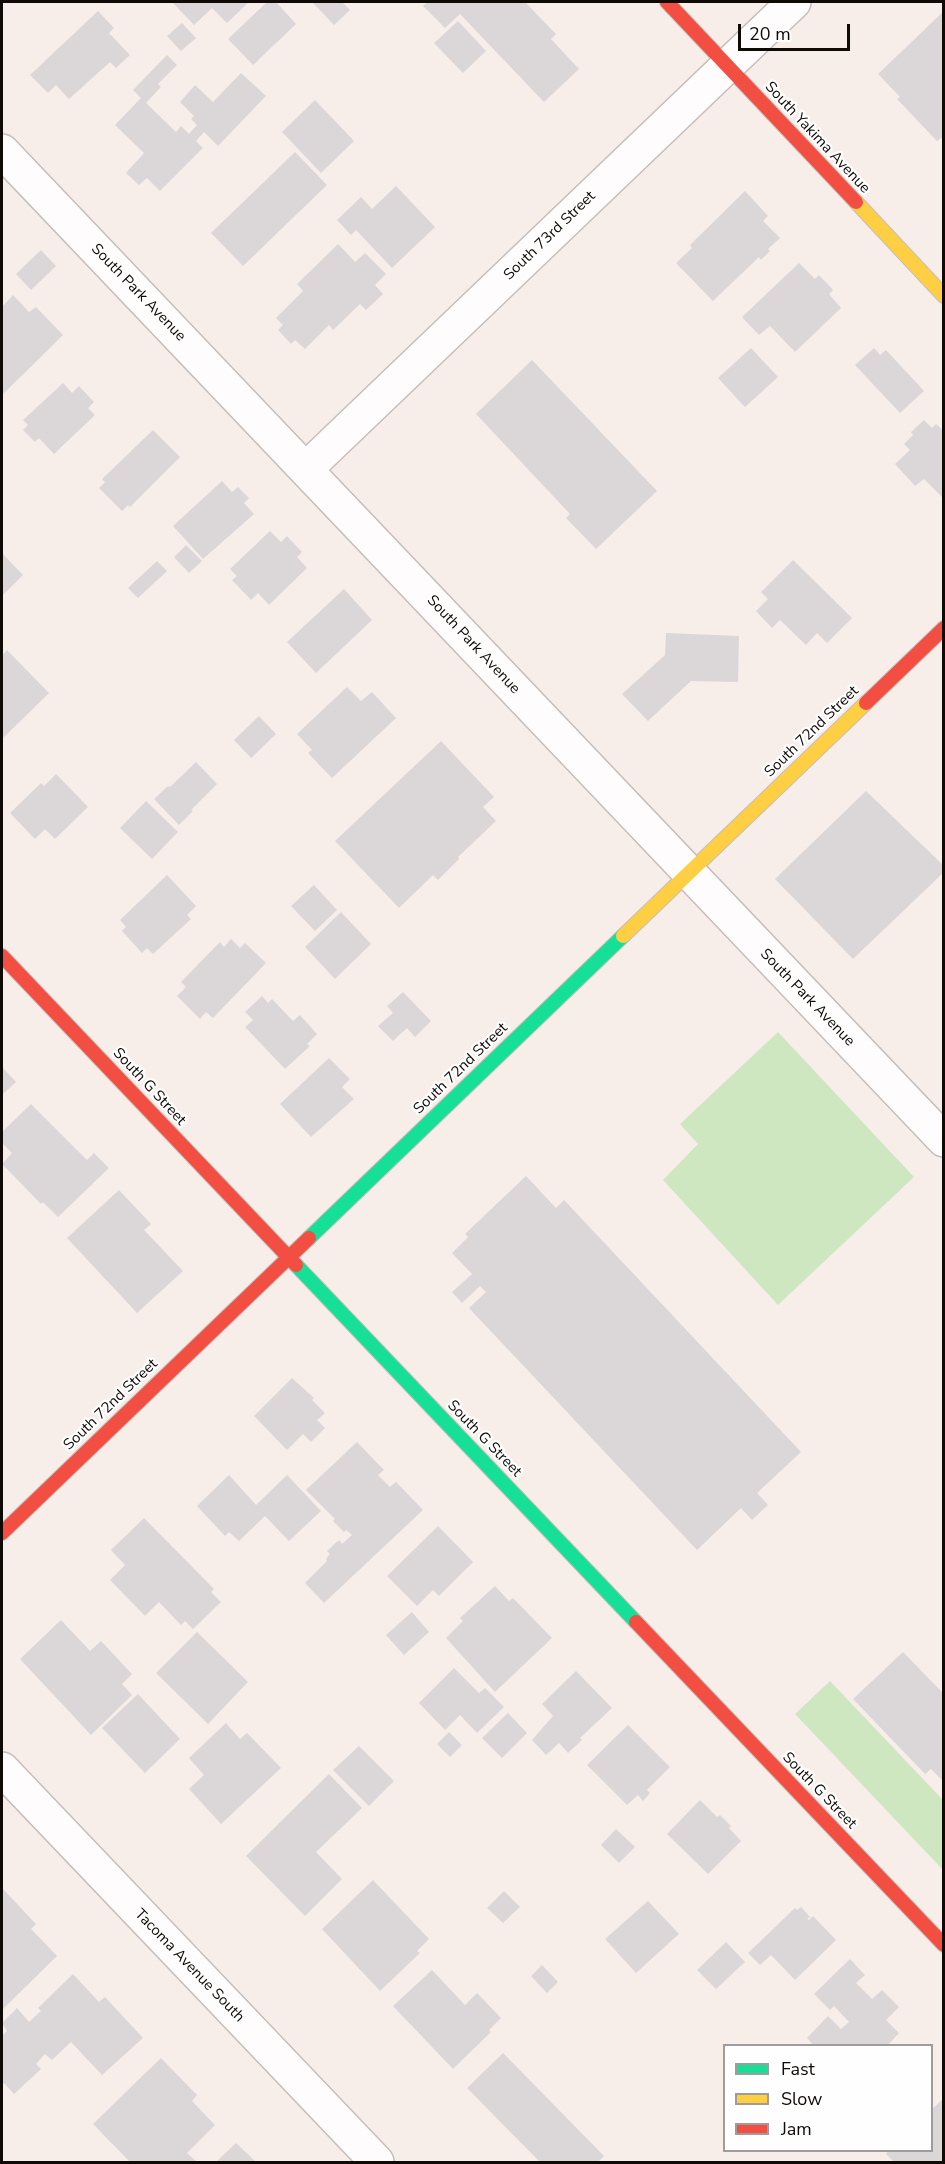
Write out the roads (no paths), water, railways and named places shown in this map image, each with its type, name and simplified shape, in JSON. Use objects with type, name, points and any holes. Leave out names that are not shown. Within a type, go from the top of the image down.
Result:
[{"type":"main road","name":"South Yakima Avenue","points":[[667,2],[944,296]]},
{"type":"main road","name":"South 72nd Street","points":[[2,1533],[944,628]]},
{"type":"main road","name":"South G Street","points":[[2,956],[944,1945]]},
{"type":"street","name":"South 73rd Street","points":[[306,469],[794,2]]},
{"type":"street","name":"South Park Avenue","points":[[2,151],[944,1140]]},
{"type":"street","name":"Tacoma Avenue South","points":[[2,1769],[377,2163]]}]
